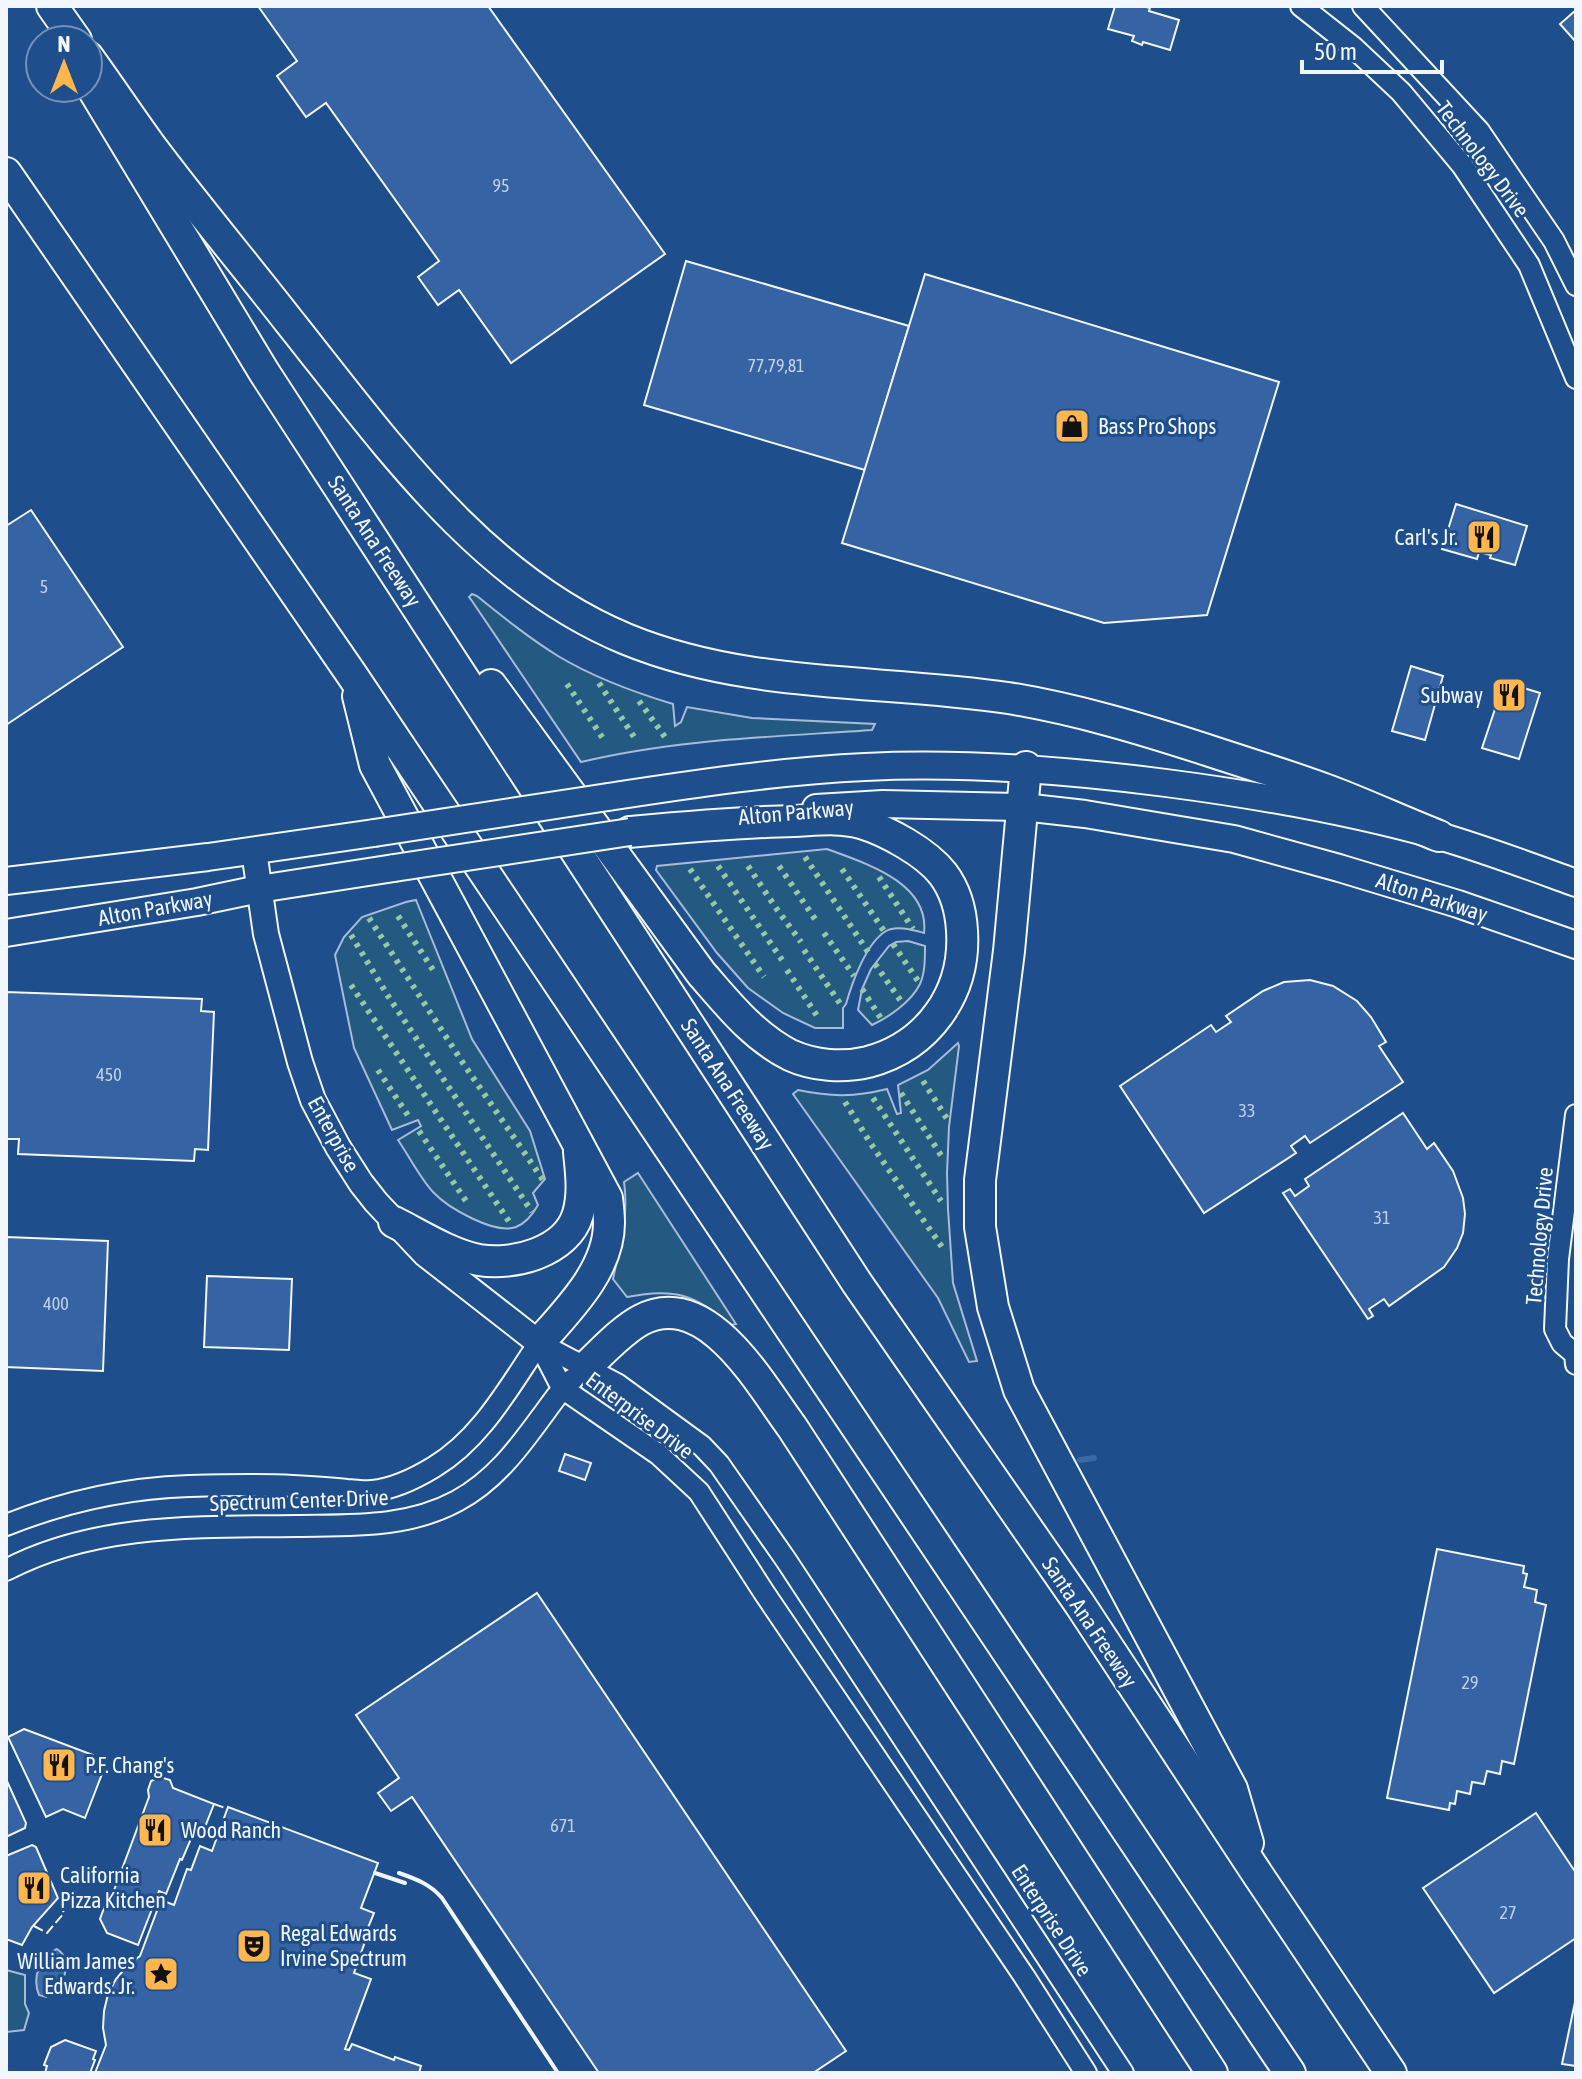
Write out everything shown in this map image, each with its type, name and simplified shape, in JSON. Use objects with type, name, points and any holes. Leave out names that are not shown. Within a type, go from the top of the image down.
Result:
[{"type":"highway","points":[[43,6],[54,24]]},
{"type":"highway","points":[[52,6],[65,24]]},
{"type":"highway","points":[[104,80],[151,146],[408,471],[486,548],[568,610],[622,638],[709,666],[797,679],[1005,698],[1101,718],[1338,794],[1439,836]]},
{"type":"highway","name":"Santa Ana Freeway","points":[[102,104],[260,365],[857,1283],[1079,1603],[1391,2073]]},
{"type":"highway","points":[[6,173],[352,675],[1290,2073]]},
{"type":"highway","points":[[260,365],[664,924],[740,1018],[769,1043],[793,1056],[842,1066],[879,1059],[903,1048],[920,1036],[946,1006],[955,987],[963,945],[957,899],[942,872],[890,835],[873,827],[840,819],[630,832]]},
{"type":"highway","points":[[352,675],[375,765],[607,1198],[609,1227],[602,1257],[587,1288],[539,1343]]},
{"type":"highway","points":[[1026,767],[1009,951],[980,1180],[980,1227],[993,1307],[1019,1390],[1232,1789],[1258,1875]]},
{"type":"highway","points":[[394,1222],[451,1251],[478,1260],[505,1262],[529,1257],[551,1246],[567,1233],[578,1215],[582,1183],[579,1142]]},
{"type":"highway","points":[[574,1378],[639,1321],[668,1314],[686,1316],[711,1327],[733,1347],[792,1427],[1212,2073]]},
{"type":"main road","name":"Alton Parkway","points":[[6,881],[254,851],[729,779],[811,770],[925,766],[1026,767],[1247,795],[1439,836],[1576,883]]},
{"type":"main road","name":"Alton Parkway","points":[[6,933],[259,889],[753,814],[850,806],[956,805],[1023,807],[1085,814],[1234,839],[1458,904],[1576,945]]},
{"type":"main road","name":"Enterprise","points":[[254,851],[269,948],[300,1062],[313,1100],[349,1166],[394,1222],[438,1266],[539,1343]]},
{"type":"street","name":"Technology Drive","points":[[1301,6],[1353,47],[1401,92],[1462,165],[1529,265],[1576,378]]},
{"type":"street","name":"Technology Drive","points":[[1363,6],[1479,131],[1554,241],[1576,285]]},
{"type":"street","name":"Technology Drive","points":[[1576,1115],[1558,1259],[1555,1329],[1562,1343],[1576,1357]]},
{"type":"street","name":"Enterprise Drive","points":[[539,1343],[699,1492],[1086,2073]]},
{"type":"street","name":"Enterprise Drive","points":[[539,1343],[574,1378],[617,1384],[702,1446],[719,1464],[786,1560],[1123,2073]]},
{"type":"street","name":"Spectrum Center Drive","points":[[6,1525],[83,1501],[166,1488],[276,1485],[372,1491],[393,1485],[434,1467],[469,1439],[539,1343]]},
{"type":"street","name":"Spectrum Center Drive","points":[[6,1570],[27,1559],[61,1548],[138,1533],[204,1527],[367,1524],[419,1517],[458,1500],[493,1476],[574,1378]]},
{"type":"shaded area","points":[[472,594],[571,664],[673,704],[675,726],[681,722],[687,707],[752,718],[875,724],[872,730],[689,744],[581,762],[469,597]]},
{"type":"shaded area","points":[[827,849],[892,877],[917,900],[923,915],[924,933],[890,929],[872,945],[843,1008],[843,1028],[815,1028],[783,1013],[748,988],[717,953],[656,870],[657,866]]},
{"type":"shaded area","points":[[416,900],[472,1039],[530,1131],[545,1179],[533,1193],[538,1205],[526,1221],[516,1227],[484,1224],[460,1212],[433,1192],[398,1140],[421,1126],[418,1120],[392,1130],[354,1048],[335,955],[344,937],[362,917]]},
{"type":"shaded area","points":[[908,941],[925,946],[920,984],[899,1008],[872,1025],[858,1010],[862,989],[871,969],[889,946]]},
{"type":"shaded area","points":[[958,1043],[949,1127],[948,1209],[953,1283],[977,1361],[969,1362],[938,1298],[793,1094],[798,1090],[853,1095],[887,1089],[897,1114],[901,1113],[898,1085],[928,1070]]},
{"type":"shaded area","points":[[638,1173],[736,1324],[732,1325],[706,1306],[683,1296],[659,1293],[627,1297],[613,1279],[625,1218],[624,1182]]},
{"type":"shaded area","points":[[57,1949],[66,1961],[65,1974],[52,1993],[46,1997],[39,1995],[36,1982],[39,1968],[46,1957]]},
{"type":"shaded area","points":[[6,1970],[25,1975],[25,2004],[29,2013],[24,2030],[7,2032]]},
{"type":"building","points":[[258,6],[488,6],[665,254],[511,363],[459,290],[438,305],[418,277],[439,261],[326,103],[306,117],[277,76],[297,61]]},
{"type":"building","points":[[1115,6],[1143,6],[1150,8],[1149,11],[1179,20],[1170,50],[1143,42],[1142,45],[1132,41],[1134,36],[1108,29]]},
{"type":"building","points":[[1576,10],[1576,42],[1560,24]]},
{"type":"building","points":[[686,261],[909,326],[865,470],[644,405]]},
{"type":"building","name":"Bass Pro Shops","points":[[925,274],[1279,382],[1207,615],[1104,623],[842,543]]},
{"type":"building","name":"Carl's Jr.","points":[[1456,504],[1527,526],[1515,565],[1479,552],[1477,559],[1442,549]]},
{"type":"building","points":[[31,510],[123,647],[6,725],[6,526]]},
{"type":"building","points":[[1411,666],[1443,676],[1425,740],[1392,731]]},
{"type":"building","points":[[1504,682],[1540,693],[1519,759],[1482,748]]},
{"type":"building","points":[[1310,980],[1333,986],[1357,1001],[1386,1042],[1379,1046],[1403,1082],[1310,1143],[1305,1136],[1291,1146],[1296,1153],[1204,1213],[1120,1086],[1211,1025],[1216,1032],[1231,1022],[1226,1016],[1263,991],[1284,982]]},
{"type":"building","points":[[6,992],[202,999],[201,1011],[214,1012],[208,1150],[195,1149],[194,1161],[18,1154],[19,1139],[6,1139]]},
{"type":"building","points":[[1403,1113],[1427,1149],[1434,1143],[1453,1171],[1463,1198],[1463,1233],[1444,1267],[1389,1306],[1384,1299],[1369,1309],[1373,1316],[1368,1319],[1283,1193],[1290,1189],[1295,1196],[1309,1186],[1305,1179]]},
{"type":"building","points":[[6,1237],[108,1241],[103,1371],[6,1367]]},
{"type":"building","points":[[207,1276],[292,1279],[289,1350],[204,1347]]},
{"type":"building","points":[[565,1454],[591,1463],[585,1480],[559,1471]]},
{"type":"building","points":[[1437,1549],[1524,1566],[1523,1573],[1527,1574],[1524,1587],[1537,1590],[1535,1602],[1546,1605],[1514,1764],[1502,1761],[1500,1774],[1487,1771],[1484,1784],[1472,1782],[1470,1794],[1457,1791],[1455,1804],[1450,1803],[1449,1810],[1387,1798]]},
{"type":"building","points":[[537,1593],[846,2051],[813,2073],[599,2073],[412,1797],[391,1811],[378,1793],[399,1778],[356,1715]]},
{"type":"building","name":"P.F. Chang's","points":[[24,1729],[93,1755],[102,1774],[85,1818],[63,1809],[46,1817],[8,1737]]},
{"type":"building","points":[[160,1777],[170,1780],[173,1788],[214,1804],[201,1837],[193,1834],[166,1894],[159,1891],[138,1945],[107,1933],[100,1919],[107,1900],[110,1901],[149,1797],[151,1781]]},
{"type":"building","points":[[6,1779],[26,1823],[25,1828],[6,1837]]},
{"type":"building","name":"Regal Edwards Irvine Spectrum","points":[[228,1807],[378,1863],[361,1908],[374,1913],[354,1973],[371,1979],[345,2049],[349,2050],[352,2044],[394,2060],[395,2057],[421,2066],[419,2073],[95,2073],[106,2045],[103,2028],[108,1994],[116,1979],[140,1956],[161,1900],[174,1905],[187,1869],[191,1870],[200,1846],[212,1851]]},
{"type":"building","points":[[1536,1813],[1576,1873],[1576,1938],[1494,1993],[1423,1888]]},
{"type":"building","points":[[32,1845],[36,1847],[58,1898],[32,1927],[22,1945],[6,1939],[6,1856]]},
{"type":"building","points":[[1576,2003],[1576,2066],[1562,2064]]},
{"type":"building","points":[[65,2040],[96,2051],[90,2073],[45,2073],[47,2066],[44,2065],[51,2047]]},
{"type":"waterway","points":[[1080,1460],[1094,1458]]},
{"type":"hedge","points":[[599,683],[636,740]]},
{"type":"hedge","points":[[567,684],[604,740]]},
{"type":"hedge","points":[[639,701],[665,737]]},
{"type":"hedge","points":[[805,857],[868,952]]},
{"type":"hedge","points":[[718,866],[782,960]]},
{"type":"hedge","points":[[748,866],[801,942]]},
{"type":"hedge","points":[[779,866],[817,922]]},
{"type":"hedge","points":[[690,869],[764,977]]},
{"type":"hedge","points":[[842,869],[884,931]]},
{"type":"hedge","points":[[879,877],[913,929]]},
{"type":"hedge","points":[[398,916],[435,973]]},
{"type":"hedge","points":[[369,918],[543,1180]]},
{"type":"hedge","points":[[824,933],[854,976]]},
{"type":"hedge","points":[[351,935],[532,1212]]},
{"type":"hedge","points":[[893,944],[918,981]]},
{"type":"hedge","points":[[804,950],[843,1008]]},
{"type":"hedge","points":[[875,964],[903,1004]]},
{"type":"hedge","points":[[787,970],[819,1019]]},
{"type":"hedge","points":[[351,985],[512,1226]]},
{"type":"hedge","points":[[862,989],[882,1020]]},
{"type":"hedge","points":[[378,1070],[411,1120]]},
{"type":"hedge","points":[[923,1081],[949,1122]]},
{"type":"hedge","points":[[901,1093],[944,1160]]},
{"type":"hedge","points":[[873,1098],[941,1201]]},
{"type":"hedge","points":[[845,1102],[942,1247]]},
{"type":"hedge","points":[[419,1131],[468,1204]]},
{"type":"fence","points":[[214,1804],[228,1809]]},
{"type":"fence","points":[[34,1926],[47,1933],[64,1913],[58,1898]]},
{"type":"wall","points":[[375,1873],[405,1883]]},
{"type":"wall","points":[[399,1873],[428,1886],[442,1898],[558,2073]]},
{"type":"place","name":"Bass Pro Shops","points":[[1072,426]]},
{"type":"place","name":"Carl's Jr.","points":[[1484,537]]},
{"type":"place","name":"Subway","points":[[1509,695]]},
{"type":"place","name":"P.F. Chang's","points":[[59,1765]]},
{"type":"place","name":"Wood Ranch","points":[[155,1830]]},
{"type":"place","name":"California Pizza Kitchen","points":[[34,1888]]},
{"type":"place","name":"Regal Edwards Irvine Spectrum","points":[[254,1946]]},
{"type":"place","name":"William James Edwards. Jr.","points":[[161,1974]]}]
